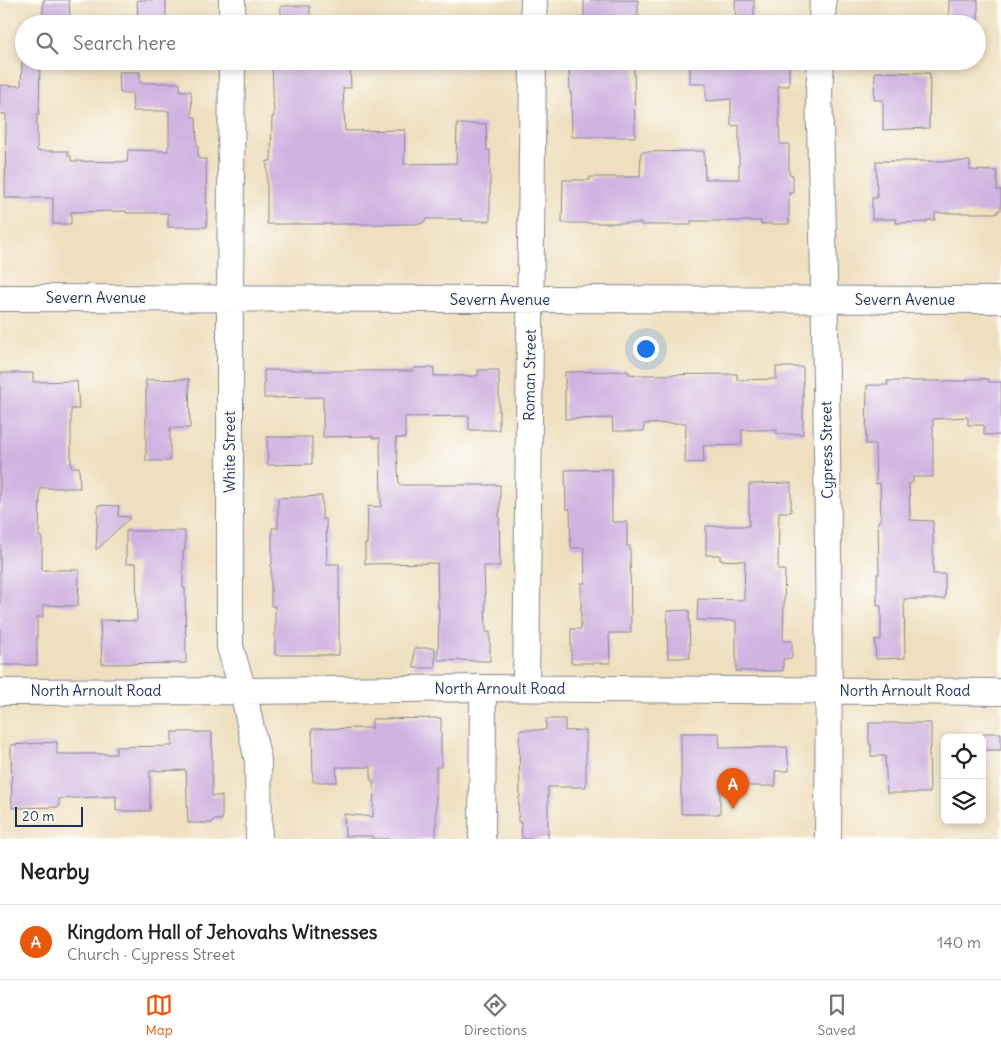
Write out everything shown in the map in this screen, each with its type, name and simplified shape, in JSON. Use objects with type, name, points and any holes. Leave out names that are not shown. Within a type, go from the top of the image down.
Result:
[{"type":"street","points":[[232,0],[232,15]]},
{"type":"street","points":[[533,15],[534,0]]},
{"type":"street","points":[[822,15],[823,0]]},
{"type":"street","name":"White Street","points":[[232,70],[230,647],[243,691],[258,762],[259,839]]},
{"type":"street","name":"Roman Street","points":[[526,688],[533,70]]},
{"type":"street","name":"Cypress Street","points":[[820,70],[819,94],[825,300],[830,690],[828,839]]},
{"type":"street","name":"Severn Avenue","points":[[0,298],[1001,300]]},
{"type":"street","points":[[482,839],[483,688]]},
{"type":"street","name":"North Arnoult Road","points":[[0,692],[483,688],[1001,692]]},
{"type":"building","points":[[43,0],[69,0],[70,15],[43,15]]},
{"type":"building","points":[[137,0],[166,0],[166,15],[138,15]]},
{"type":"building","points":[[584,0],[638,0],[638,15],[584,15]]},
{"type":"building","points":[[735,0],[754,0],[754,15],[736,15]]},
{"type":"building","points":[[949,0],[978,0],[978,15],[949,15]]},
{"type":"building","points":[[281,6],[310,6],[310,15],[281,15]]},
{"type":"building","points":[[22,70],[40,70],[37,151],[68,151],[71,161],[127,162],[128,150],[168,151],[169,111],[133,111],[132,93],[120,93],[119,72],[140,72],[140,83],[180,83],[180,91],[191,91],[192,117],[196,117],[198,159],[206,159],[207,227],[168,227],[168,213],[126,213],[126,211],[71,212],[71,224],[53,224],[53,198],[5,198],[6,114],[0,114],[0,85],[21,86]]},
{"type":"building","points":[[272,70],[350,70],[351,88],[343,88],[345,131],[405,130],[404,164],[456,163],[457,124],[486,124],[487,150],[490,150],[490,221],[425,219],[425,222],[422,222],[422,224],[267,224],[267,161],[271,161],[272,117],[274,117]]},
{"type":"building","points":[[569,70],[634,70],[635,137],[572,137]]},
{"type":"building","points":[[690,70],[789,70],[789,86],[778,86],[780,144],[789,144],[789,174],[793,175],[793,193],[789,193],[789,224],[761,224],[761,221],[691,221],[691,225],[562,223],[563,180],[590,180],[590,177],[640,177],[641,152],[704,151],[705,179],[739,179],[739,125],[731,126],[731,99],[706,101],[706,84],[690,84]]},
{"type":"building","points":[[875,72],[930,73],[929,128],[883,130],[883,100],[874,100]]},
{"type":"building","points":[[876,161],[970,161],[970,170],[997,171],[997,190],[1001,190],[1001,210],[998,210],[998,213],[935,213],[935,220],[927,220],[927,222],[896,223],[896,219],[872,219],[872,198],[877,198]]},
{"type":"building","points":[[776,367],[803,367],[803,434],[777,434],[777,430],[742,430],[742,445],[703,446],[704,462],[685,463],[686,423],[644,424],[644,431],[613,431],[612,418],[565,419],[565,372],[628,371],[629,374],[641,375],[737,374],[737,380],[776,379]]},
{"type":"building","points":[[413,368],[434,368],[434,376],[478,376],[478,370],[499,370],[499,430],[469,430],[469,416],[405,417],[405,438],[396,438],[399,485],[500,485],[500,566],[484,566],[486,632],[490,632],[490,661],[438,660],[439,608],[437,563],[365,564],[368,506],[381,507],[380,438],[373,438],[373,436],[323,437],[323,397],[264,398],[264,370],[413,371]]},
{"type":"building","points":[[0,373],[33,373],[33,382],[77,381],[79,409],[71,409],[71,467],[79,467],[80,488],[40,488],[39,537],[42,537],[42,570],[79,570],[78,606],[43,605],[43,617],[37,617],[37,665],[0,665]]},
{"type":"building","points":[[189,379],[190,428],[170,428],[170,461],[146,461],[146,380]]},
{"type":"building","points":[[967,379],[988,379],[989,382],[1001,382],[1001,435],[984,435],[984,425],[968,425],[968,417],[933,419],[933,477],[913,477],[913,483],[909,483],[910,520],[933,521],[933,574],[945,574],[945,599],[904,599],[905,658],[876,659],[875,640],[881,640],[881,606],[877,606],[877,574],[879,574],[878,521],[881,521],[880,483],[876,484],[875,444],[866,444],[867,385],[888,385],[887,381],[967,381]]},
{"type":"building","points":[[267,437],[312,437],[312,464],[268,465]]},
{"type":"building","points":[[612,469],[612,522],[627,522],[627,546],[630,546],[631,633],[609,633],[610,663],[571,663],[571,629],[581,629],[581,583],[585,583],[584,548],[571,548],[570,509],[566,509],[565,470]]},
{"type":"building","points":[[791,483],[791,512],[779,512],[778,570],[785,570],[783,641],[792,641],[792,658],[783,659],[783,671],[736,671],[736,621],[697,620],[698,599],[744,600],[745,561],[720,560],[720,555],[706,555],[706,526],[749,526],[749,484]]},
{"type":"building","points":[[322,496],[322,519],[326,519],[327,564],[339,564],[339,655],[275,655],[275,606],[271,606],[271,564],[272,528],[278,528],[278,498]]},
{"type":"building","points":[[98,505],[119,506],[118,516],[131,517],[96,550]]},
{"type":"building","points":[[126,531],[185,531],[183,588],[185,588],[186,663],[102,664],[100,620],[137,621],[136,563],[126,564]]},
{"type":"building","points":[[689,610],[690,658],[668,658],[667,611]]},
{"type":"building","points":[[414,648],[435,648],[435,668],[414,668]]},
{"type":"building","points":[[441,718],[441,767],[436,767],[436,839],[372,839],[372,836],[345,836],[344,814],[373,817],[374,781],[371,781],[371,767],[336,767],[337,782],[313,782],[312,729],[372,728],[372,719]]},
{"type":"building","points":[[546,719],[565,719],[565,731],[586,730],[586,787],[548,787],[548,839],[522,839],[521,822],[518,822],[520,730],[546,730]]},
{"type":"building","points":[[869,723],[931,723],[931,748],[929,748],[930,793],[887,793],[885,756],[871,756]]},
{"type":"building","points":[[172,732],[212,732],[212,796],[222,796],[222,820],[213,820],[213,823],[188,823],[186,770],[150,771],[150,811],[116,811],[116,796],[59,799],[59,807],[12,808],[11,745],[57,742],[57,754],[116,754],[116,747],[172,746]]},
{"type":"building","points":[[681,733],[719,733],[720,748],[787,747],[789,771],[775,771],[776,786],[720,786],[720,814],[681,814]]},
{"type":"building","points":[[1001,733],[1001,750],[986,750],[986,734],[984,734]]},
{"type":"place","name":"Kingdom Hall of Jehovahs Witnesses","points":[[733,809]]}]
